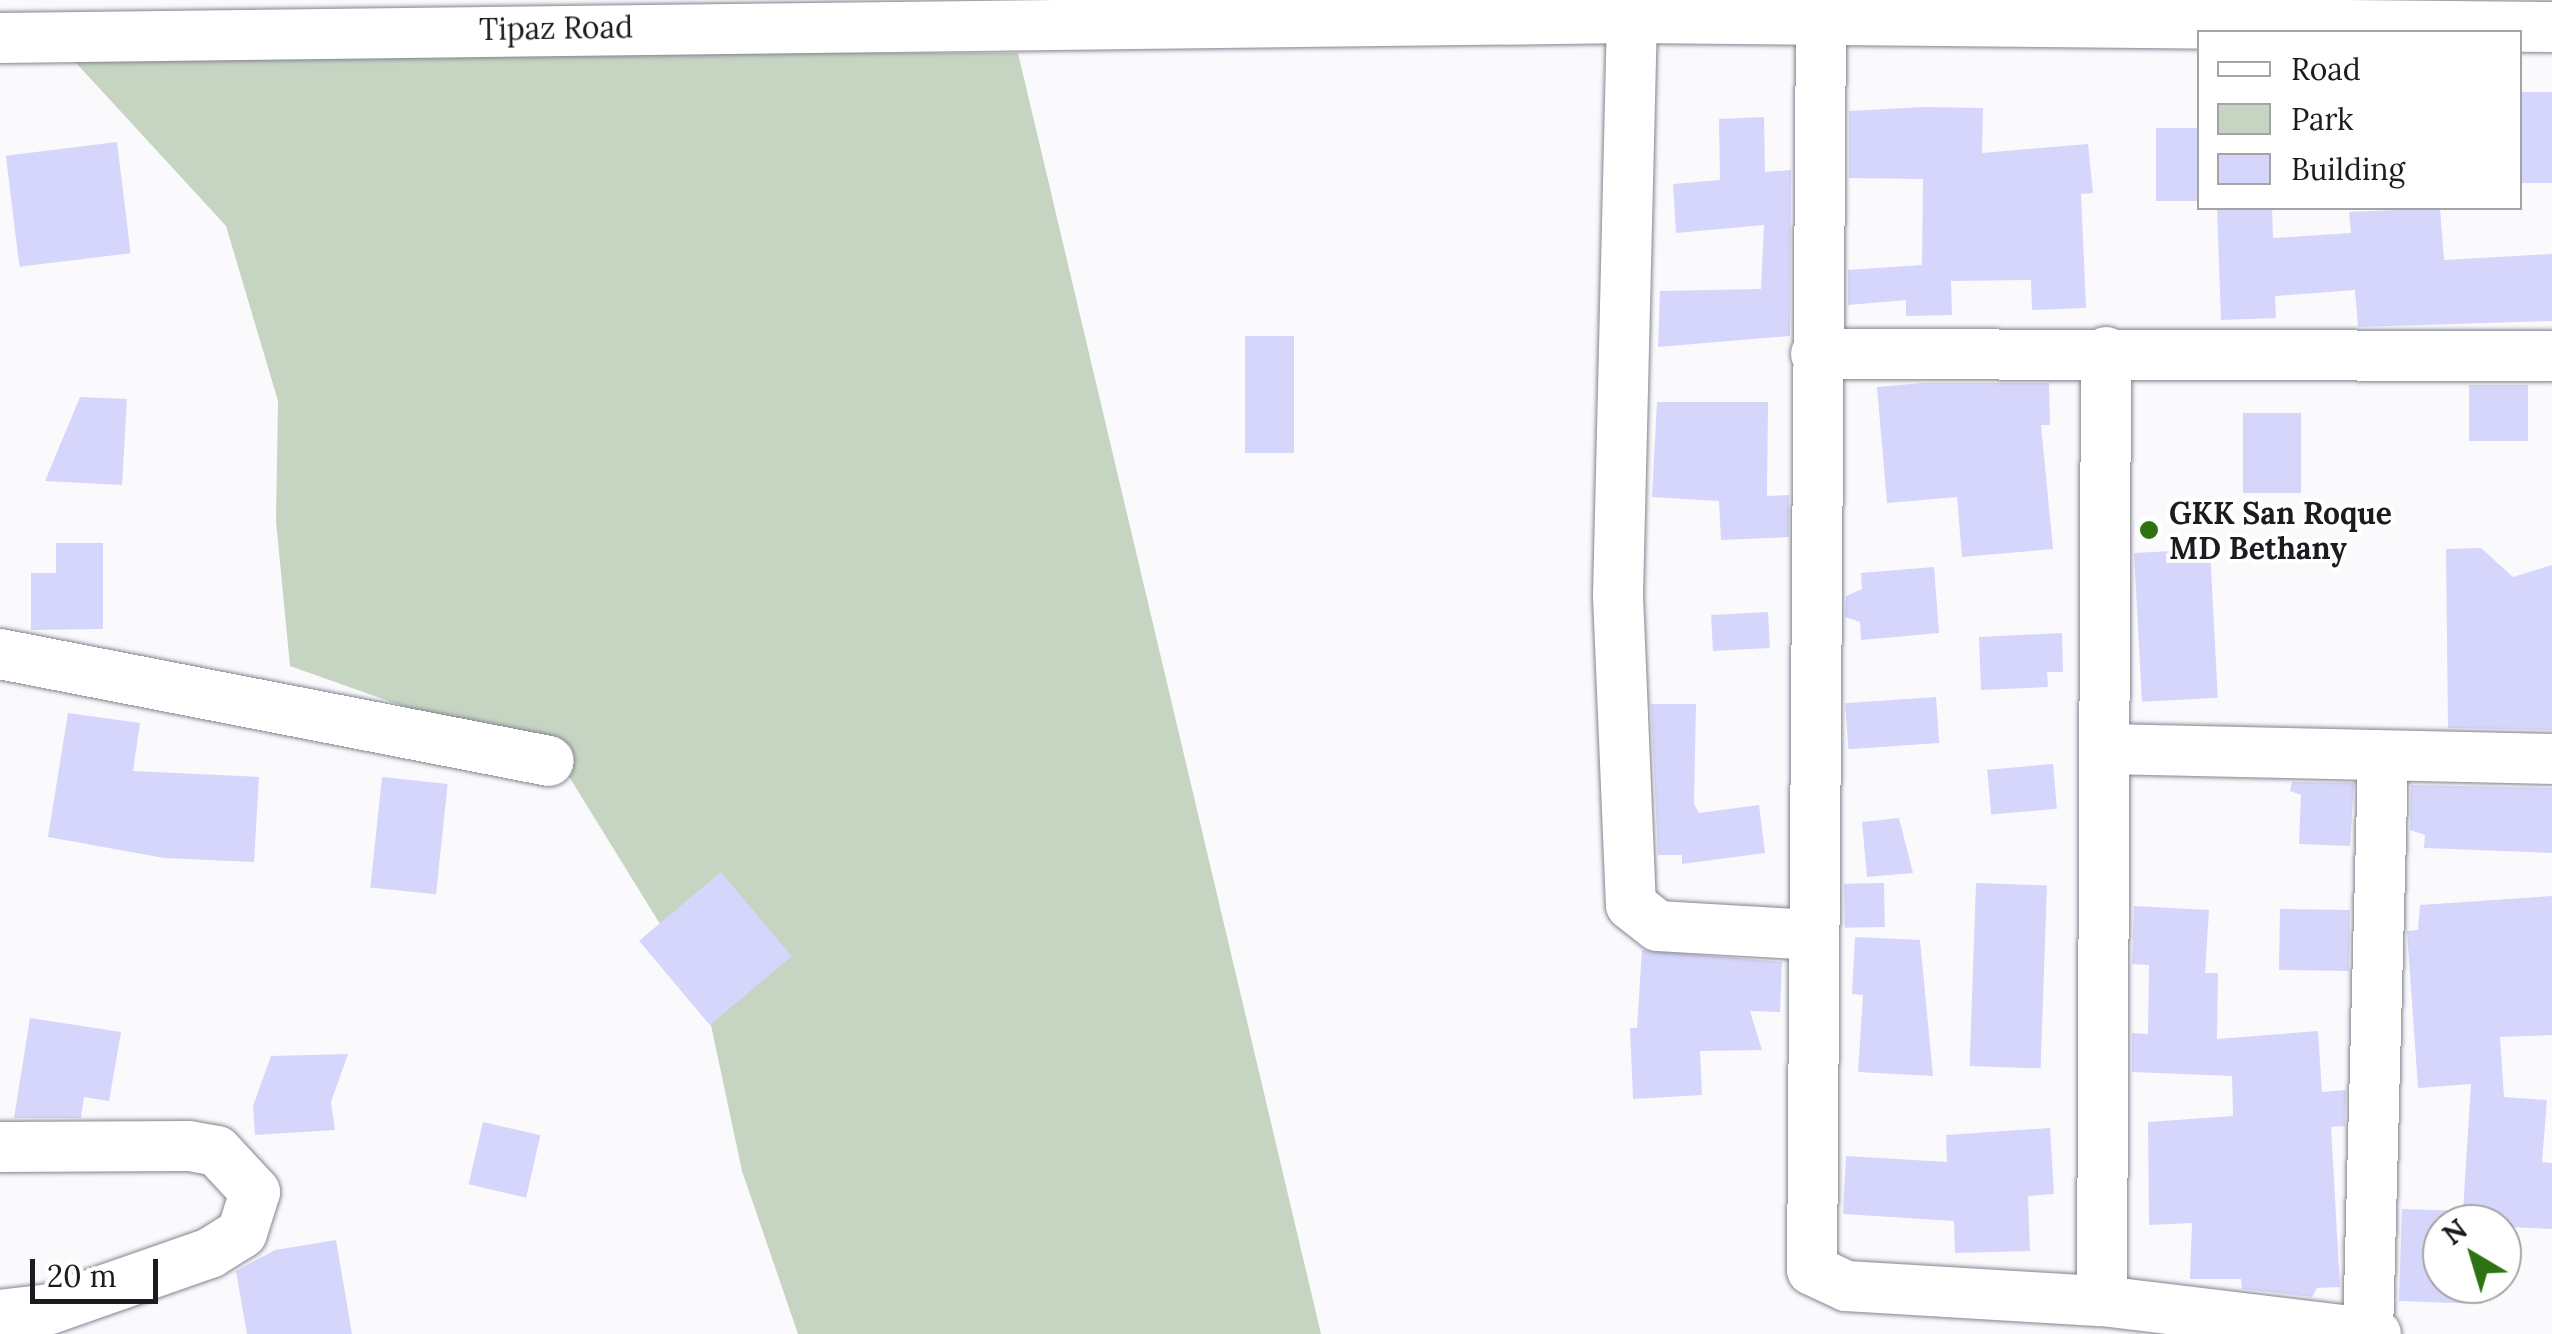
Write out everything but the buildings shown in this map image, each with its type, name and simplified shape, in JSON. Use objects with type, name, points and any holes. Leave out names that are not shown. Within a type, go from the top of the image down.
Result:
[{"type":"street","name":"Tipaz Road","points":[[0,38],[859,12],[1632,18],[1751,9],[1821,18],[2463,12],[2552,26]]},
{"type":"street","points":[[1632,18],[1630,369],[1618,596],[1631,905],[1658,926],[1812,935]]},
{"type":"street","points":[[1821,18],[1812,1270],[1846,1286],[2102,1300],[2376,1334]]},
{"type":"street","points":[[2102,1300],[2109,749],[2106,352]]},
{"type":"street","points":[[1816,354],[2552,356]]},
{"type":"street","points":[[0,654],[548,761]]},
{"type":"street","points":[[2109,749],[2383,759],[2552,759]]},
{"type":"street","points":[[2368,1334],[2383,759]]},
{"type":"street","points":[[0,1147],[217,1151],[255,1192],[242,1233],[210,1253],[50,1309],[0,1315]]},
{"type":"green space","points":[[66,52],[1018,53],[1321,1334],[798,1334],[742,1171],[705,997],[560,762],[290,666],[276,521],[278,401],[226,226]]},
{"type":"place","name":"GKK San Roque MD Bethany","points":[[2149,530]]}]
